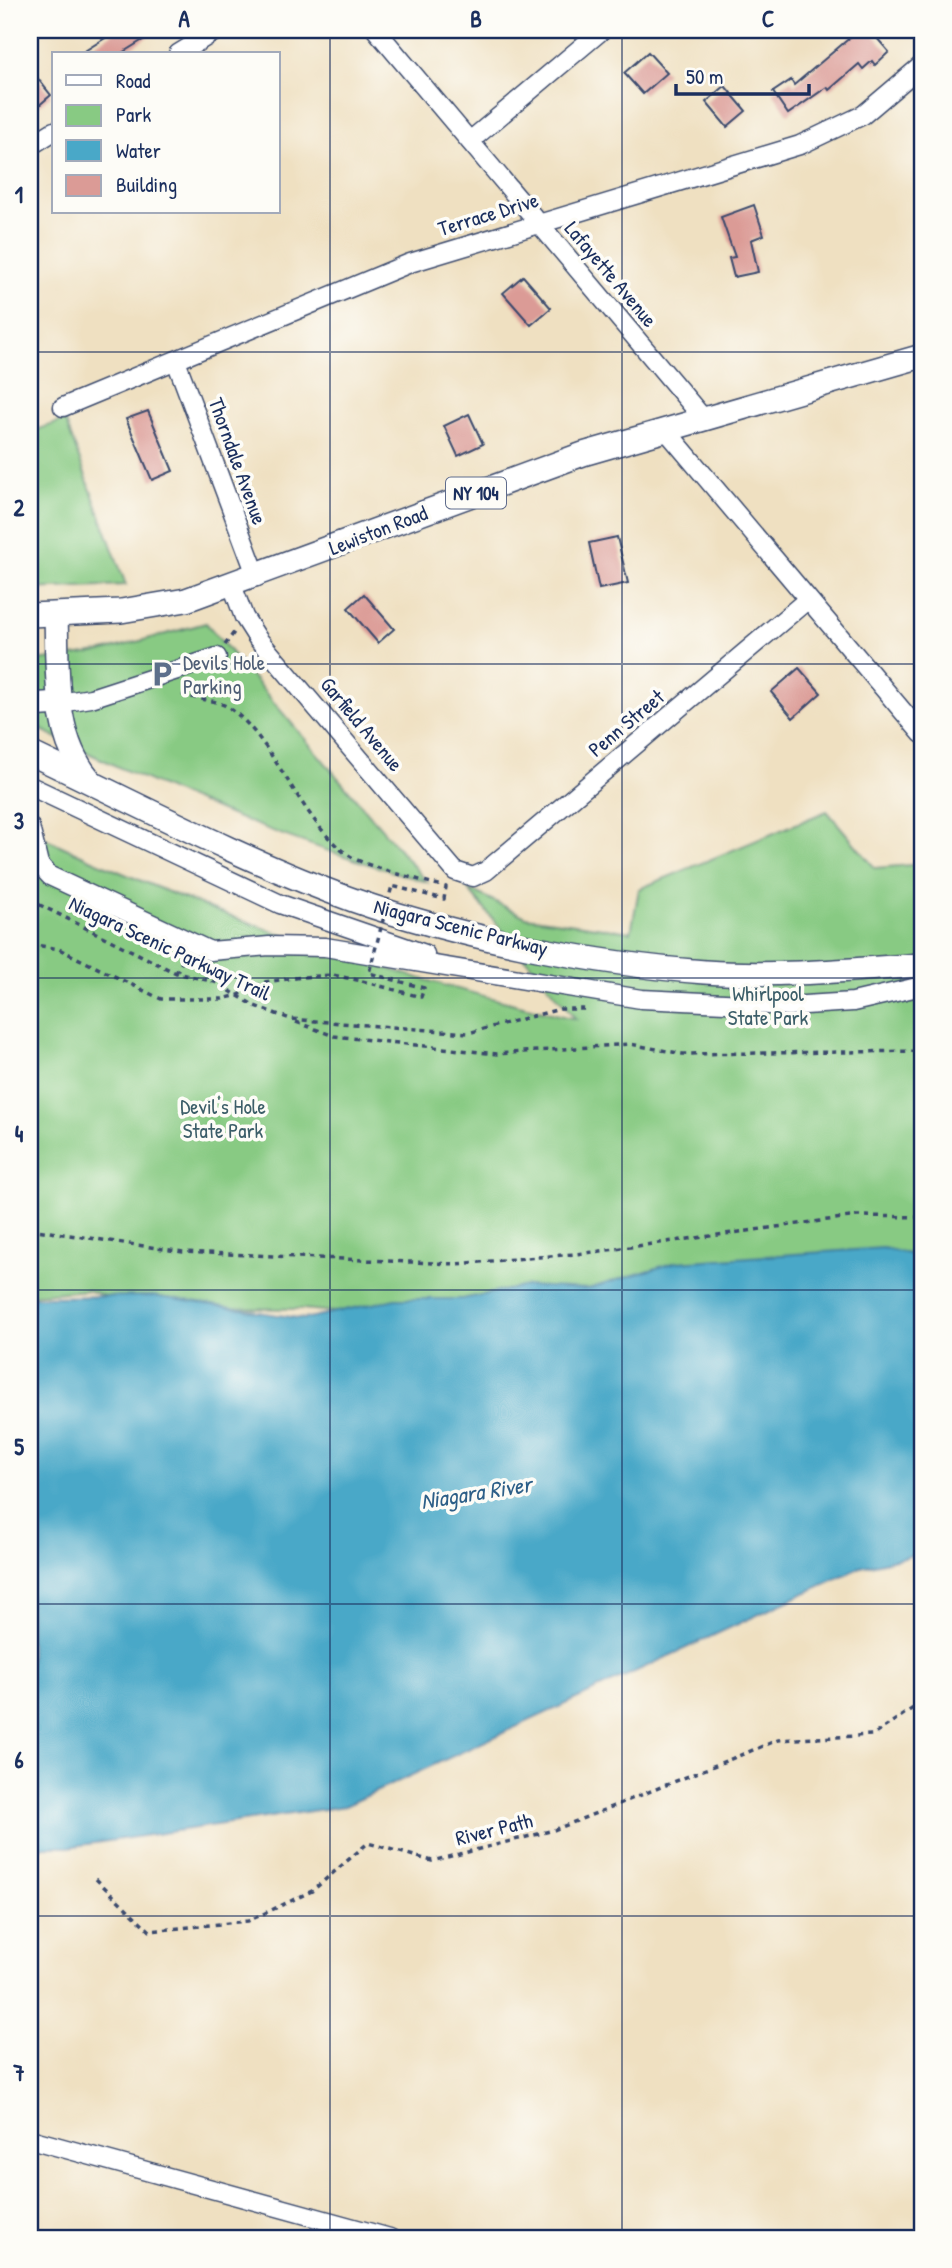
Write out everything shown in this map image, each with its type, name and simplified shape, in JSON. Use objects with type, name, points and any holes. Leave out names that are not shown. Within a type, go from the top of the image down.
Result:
[{"type":"main road","name":"Lewiston Road","points":[[30,615],[157,606],[232,585],[519,477],[665,429],[922,356]]},
{"type":"main road","points":[[57,615],[60,703],[74,758],[92,782]]},
{"type":"main road","points":[[30,705],[60,703]]},
{"type":"main road","name":"Niagara Scenic Parkway","points":[[30,753],[306,882],[401,916],[490,938],[625,963],[707,972],[797,972],[922,965]]},
{"type":"street","points":[[181,52],[217,30]]},
{"type":"street","name":"Lafayette Avenue","points":[[376,30],[703,418]]},
{"type":"street","points":[[470,141],[602,30]]},
{"type":"street","name":"Terrace Drive","points":[[62,407],[381,274],[539,223],[800,145],[863,115],[922,65]]},
{"type":"street","points":[[30,146],[52,132]]},
{"type":"street","name":"Thorndale Avenue","points":[[176,361],[257,577]]},
{"type":"street","points":[[665,429],[922,734]]},
{"type":"street","name":"Garfield Avenue","points":[[232,585],[244,617],[278,661],[455,871],[473,877]]},
{"type":"street","name":"Penn Street","points":[[473,877],[486,871],[807,600]]},
{"type":"street","points":[[60,703],[91,698],[217,657]]},
{"type":"street","points":[[30,786],[280,904],[394,946],[521,981]]},
{"type":"street","points":[[30,827],[39,864],[50,876],[202,949],[325,947],[641,999],[789,1006],[853,1002],[922,986]]},
{"type":"street","points":[[30,2139],[390,2238]]},
{"type":"path","points":[[217,657],[244,617]]},
{"type":"path","points":[[217,657],[278,661]]},
{"type":"path","points":[[30,944],[59,949],[161,999],[222,999],[239,995],[264,982],[333,975],[421,997],[424,988],[369,973],[392,886],[444,899],[446,887],[357,860],[334,844],[303,805],[250,728],[236,714],[224,705],[182,694]]},
{"type":"path","name":"Niagara Scenic Parkway Trail","points":[[30,900],[176,973],[215,982],[255,1006],[290,1019],[468,1032],[560,1009],[587,1009]]},
{"type":"path","points":[[290,1019],[334,1036],[497,1054],[630,1044],[683,1054],[922,1051]]},
{"type":"path","points":[[30,1229],[183,1252],[456,1264],[586,1253],[856,1216],[922,1217]]},
{"type":"path","name":"River Path","points":[[96,1878],[150,1931],[248,1921],[312,1891],[368,1843],[432,1861],[460,1854],[554,1830],[778,1740],[873,1735],[922,1702]]},
{"type":"green space","points":[[65,420],[126,585],[30,589],[30,432]]},
{"type":"green space","points":[[206,623],[427,882],[325,850],[225,813],[127,771],[30,724],[30,662],[100,652]]},
{"type":"green space","name":"Devil's Hole State Park","points":[[827,811],[875,868],[922,864],[922,1267],[357,1314],[302,1309],[139,1307],[87,1290],[30,1295],[30,831],[162,890],[298,940],[436,983],[576,1019],[467,888],[526,917],[631,932],[639,889]]},
{"type":"water","name":"Niagara River","points":[[883,1248],[922,1257],[922,1553],[861,1567],[345,1806],[68,1847],[30,1847],[30,1297],[153,1296],[304,1319],[395,1299],[462,1299],[527,1286],[588,1289],[676,1262]]},
{"type":"building","points":[[118,30],[159,30],[123,52],[83,52]]},
{"type":"building","points":[[859,30],[870,30],[889,52],[875,65],[872,61],[863,69],[859,64],[829,90],[827,87],[788,114],[773,92],[791,80],[794,85]]},
{"type":"building","points":[[648,52],[667,73],[643,94],[624,73]]},
{"type":"building","points":[[30,69],[51,95],[30,113]]},
{"type":"building","points":[[725,86],[746,111],[727,127],[706,102]]},
{"type":"building","points":[[754,205],[764,235],[751,240],[758,272],[734,277],[729,258],[735,257],[721,217]]},
{"type":"building","points":[[523,276],[551,308],[531,325],[503,293]]},
{"type":"building","points":[[148,411],[173,471],[152,480],[126,419]]},
{"type":"building","points":[[469,414],[483,444],[458,456],[444,426]]},
{"type":"building","points":[[617,537],[628,583],[599,589],[589,543]]},
{"type":"building","points":[[364,594],[394,629],[378,643],[348,608]]},
{"type":"building","points":[[799,668],[821,693],[793,718],[771,692]]},
{"type":"place","name":"Devils Hole Parking","points":[[162,674]]},
{"type":"park label","name":"Whirlpool State Park","points":[[768,1005]]}]
